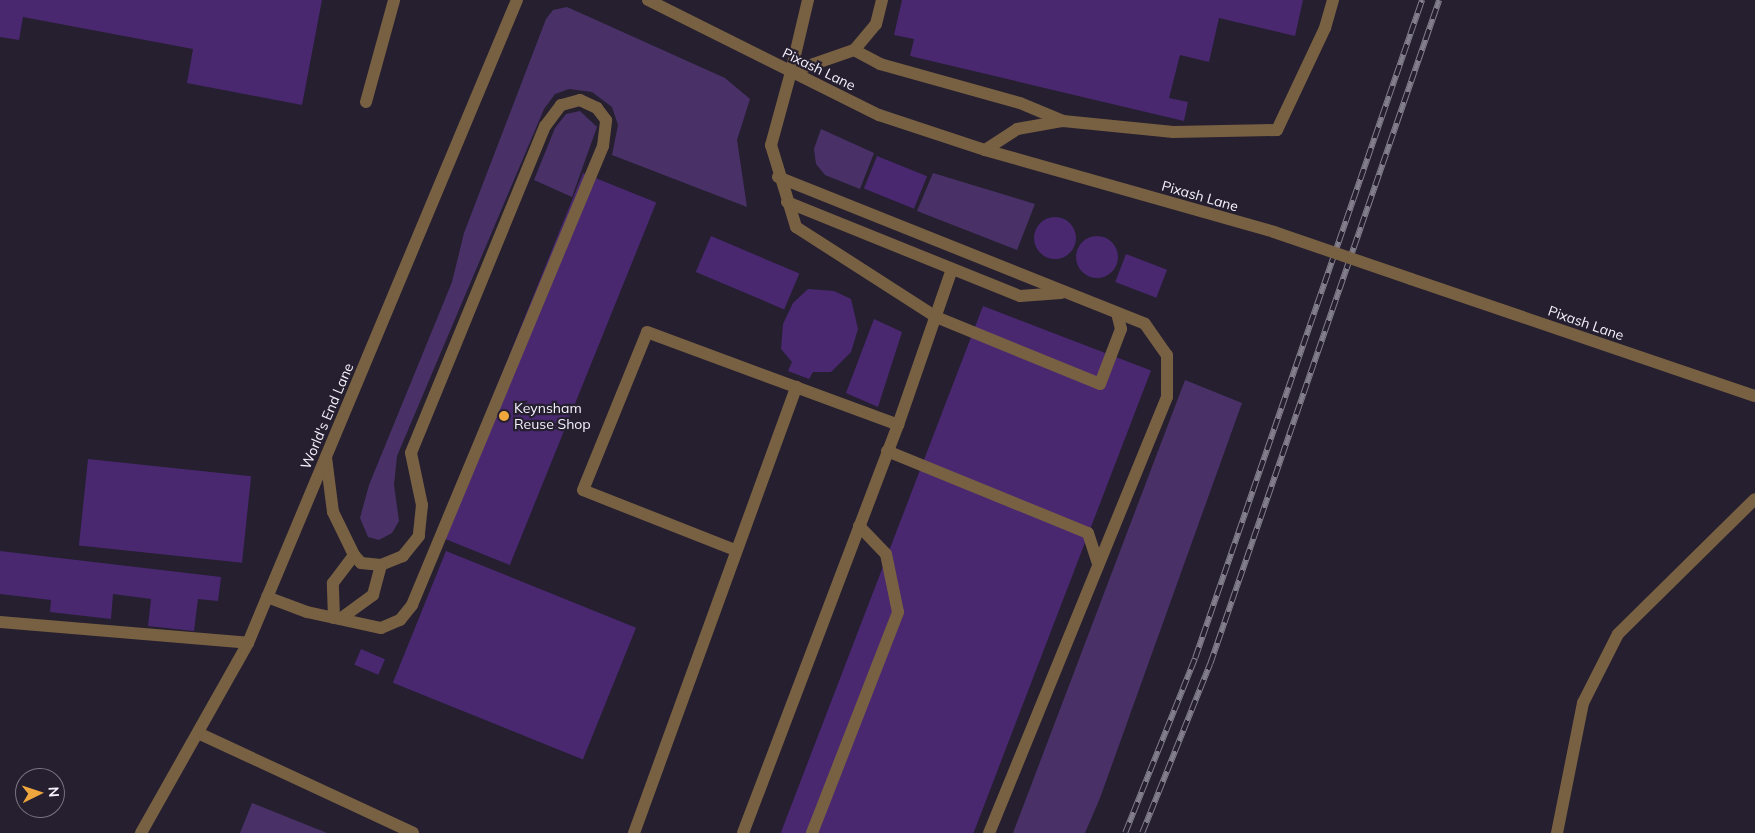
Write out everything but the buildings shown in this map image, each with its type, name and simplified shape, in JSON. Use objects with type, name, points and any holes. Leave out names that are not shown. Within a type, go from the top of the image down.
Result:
[{"type":"street","points":[[366,102],[394,0]]},
{"type":"street","name":"World's End Lane","points":[[142,833],[248,643],[517,0]]},
{"type":"street","name":"Pixash Lane","points":[[648,0],[880,115],[985,150],[1274,232],[1755,396]]},
{"type":"street","points":[[808,0],[771,145],[778,177],[796,227],[936,317],[1100,384],[1121,329],[1117,313]]},
{"type":"street","points":[[791,72],[854,50],[876,24],[882,0]]},
{"type":"street","points":[[854,50],[880,64],[1020,103],[1063,120],[1173,132],[1277,130],[1325,28],[1333,0]]},
{"type":"street","points":[[267,596],[337,619],[381,628],[400,620],[412,605],[603,146],[606,120],[597,108],[580,100],[561,105],[545,126],[411,452],[422,505],[418,536],[403,556],[381,565],[360,562],[354,555],[333,512],[326,458]]},
{"type":"street","points":[[985,150],[1017,129],[1063,120]]},
{"type":"street","points":[[778,177],[1145,324],[1167,355],[1167,397],[989,833]]},
{"type":"street","points":[[787,202],[1020,296],[1064,292]]},
{"type":"street","points":[[743,833],[898,425],[952,269]]},
{"type":"street","points":[[736,550],[583,490],[647,332],[898,425]]},
{"type":"street","points":[[634,833],[796,388]]},
{"type":"street","points":[[888,451],[1088,533],[1098,565]]},
{"type":"street","points":[[1557,833],[1583,703],[1618,634],[1755,499]]},
{"type":"street","points":[[812,833],[898,612],[886,554],[859,526]]},
{"type":"street","points":[[337,619],[333,583],[354,555]]},
{"type":"street","points":[[337,619],[373,595],[381,565]]},
{"type":"street","points":[[0,622],[248,643]]},
{"type":"street","points":[[198,733],[413,833]]},
{"type":"shaded area","points":[[567,7],[725,78],[750,99],[737,140],[747,207],[612,155],[618,125],[612,107],[592,92],[569,89],[555,94],[544,109],[397,456],[394,485],[399,521],[392,533],[379,540],[368,537],[360,518],[369,485],[452,282],[464,233],[546,19],[553,10]]},
{"type":"shaded area","points":[[580,111],[597,127],[572,197],[534,180],[555,128],[566,114]]},
{"type":"shaded area","points":[[821,129],[874,153],[860,189],[825,175],[816,164],[814,149]]},
{"type":"shaded area","points":[[933,173],[1035,204],[1017,250],[917,211]]},
{"type":"shaded area","points":[[1185,380],[1242,403],[1100,798],[1085,833],[1013,833]]},
{"type":"shaded area","points":[[252,803],[327,833],[240,833]]},
{"type":"railway","points":[[1125,833],[1195,658],[1422,0]]},
{"type":"railway","points":[[1142,833],[1210,664],[1439,0]]},
{"type":"place","name":"Keynsham Reuse Shop","points":[[504,416]]}]
